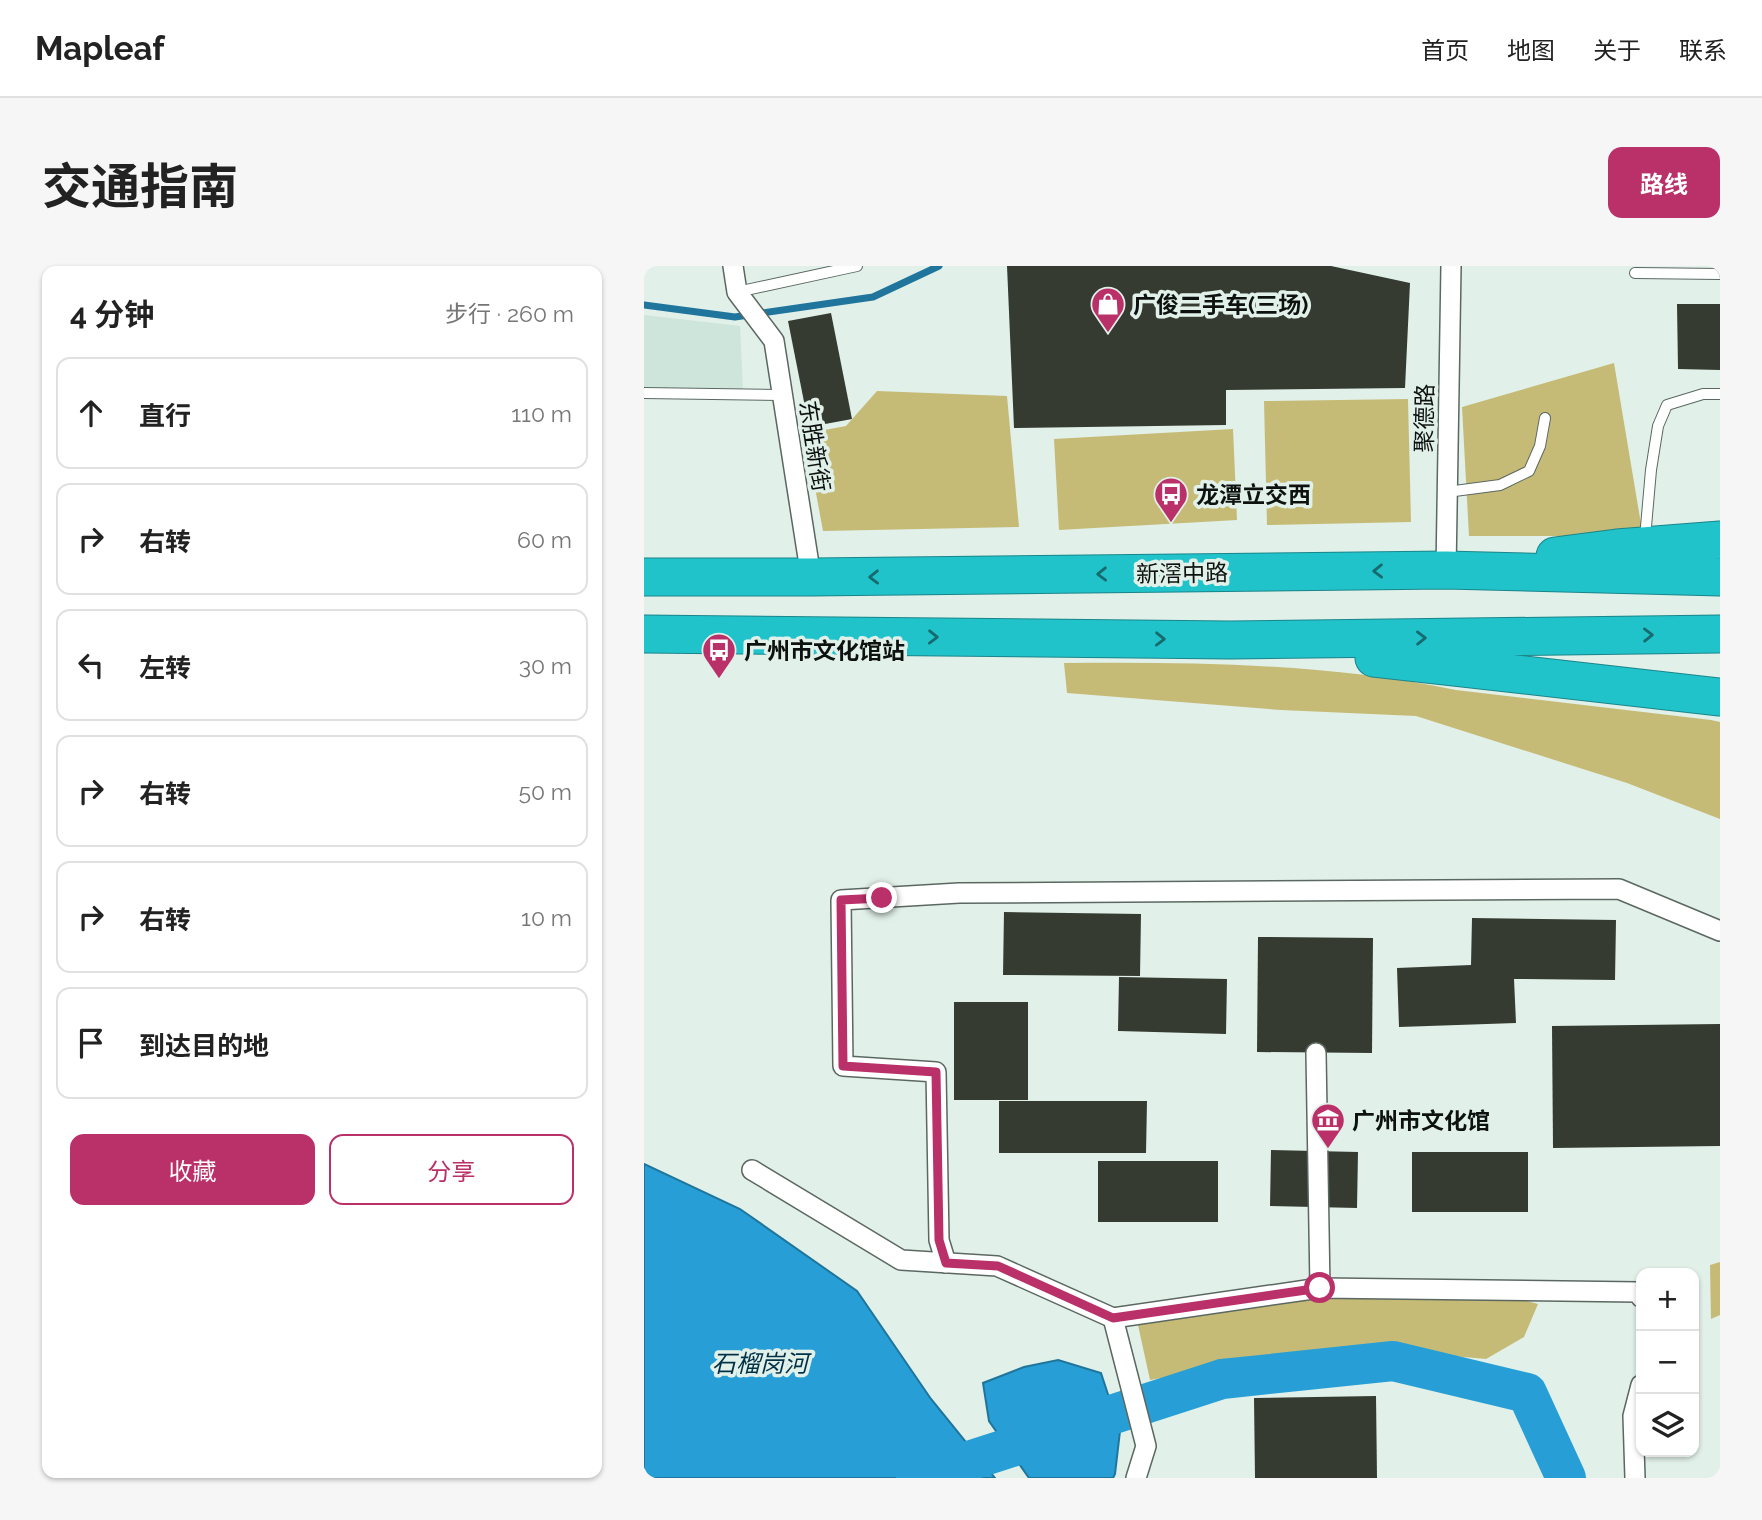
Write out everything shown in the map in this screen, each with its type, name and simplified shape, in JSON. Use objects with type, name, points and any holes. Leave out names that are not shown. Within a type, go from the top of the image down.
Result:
[{"type":"highway","points":[[1446,570],[1644,545],[1720,540]]},
{"type":"highway","name":"新滘中路","points":[[644,577],[1446,570],[1720,577]]},
{"type":"highway","points":[[644,634],[1230,640],[1720,634]]},
{"type":"highway","points":[[1230,640],[1720,697]]},
{"type":"highway","points":[[1497,671],[1720,679]]},
{"type":"street","points":[[733,266],[740,297]]},
{"type":"street","name":"聚德路","points":[[1446,570],[1451,266]]},
{"type":"street","name":"东胜新街","points":[[740,297],[774,341],[811,577]]},
{"type":"street","points":[[946,1263],[939,1240],[936,1072],[843,1066],[841,900],[959,893],[1619,889],[1720,931]]},
{"type":"street","points":[[1316,1053],[1320,1288]]},
{"type":"street","points":[[752,1170],[901,1260],[998,1266],[1113,1318],[1320,1288],[1636,1292]]},
{"type":"street","points":[[1113,1318],[1146,1446],[1136,1478]]},
{"type":"street","points":[[1635,1478],[1633,1416],[1639,1394]]},
{"type":"lane","points":[[740,297],[857,266]]},
{"type":"lane","points":[[1635,273],[1720,274]]},
{"type":"lane","points":[[644,393],[782,395]]},
{"type":"lane","points":[[1644,545],[1658,426],[1667,405],[1703,394],[1720,394]]},
{"type":"lane","points":[[1447,492],[1500,485],[1529,471],[1540,446],[1545,418]]},
{"type":"shaded area","points":[[644,315],[740,326],[743,391],[644,388]]},
{"type":"shaded area","points":[[1614,363],[1643,536],[1469,536],[1462,407]]},
{"type":"shaded area","points":[[877,391],[1007,396],[1019,527],[823,531],[806,439],[808,433],[846,426]]},
{"type":"shaded area","points":[[1408,399],[1411,522],[1267,525],[1264,401]]},
{"type":"shaded area","points":[[1233,429],[1237,520],[1059,530],[1054,439]]},
{"type":"shaded area","points":[[1064,663],[1211,664],[1310,669],[1456,690],[1720,722],[1720,819],[1627,783],[1416,716],[1281,710],[1067,693]]},
{"type":"shaded area","points":[[1720,1262],[1720,1315],[1711,1319],[1710,1265]]},
{"type":"shaded area","points":[[1311,1298],[1519,1299],[1538,1304],[1524,1337],[1486,1359],[1430,1354],[1344,1354],[1225,1367],[1150,1380],[1138,1325]]},
{"type":"water","name":"石榴岗河","points":[[644,1164],[740,1209],[857,1291],[931,1399],[995,1478],[644,1478]]},
{"type":"water","points":[[1058,1360],[1101,1373],[1120,1431],[1113,1478],[1029,1478],[989,1421],[983,1383],[1024,1367]]},
{"type":"building","points":[[1007,266],[1331,266],[1410,283],[1405,388],[1226,390],[1226,425],[1014,428]]},
{"type":"building","points":[[1677,304],[1720,304],[1720,370],[1678,369]]},
{"type":"building","points":[[831,313],[852,419],[809,427],[788,321]]},
{"type":"building","points":[[1004,912],[1141,914],[1140,976],[1003,975]]},
{"type":"building","points":[[1472,918],[1616,920],[1615,980],[1514,979],[1516,1023],[1399,1027],[1397,968],[1471,965]]},
{"type":"building","points":[[1258,937],[1373,938],[1372,1053],[1257,1052]]},
{"type":"building","points":[[1119,977],[1227,979],[1226,1034],[1118,1031]]},
{"type":"building","points":[[954,1002],[1028,1002],[1028,1100],[954,1100]]},
{"type":"building","points":[[1720,1024],[1720,1146],[1553,1148],[1552,1026]]},
{"type":"building","points":[[999,1101],[1147,1101],[1146,1153],[999,1153]]},
{"type":"building","points":[[1271,1150],[1358,1152],[1357,1208],[1270,1206]]},
{"type":"building","points":[[1412,1152],[1528,1152],[1528,1212],[1412,1212]]},
{"type":"building","points":[[1098,1161],[1218,1161],[1218,1222],[1098,1222]]},
{"type":"building","points":[[1376,1396],[1377,1478],[1255,1478],[1254,1398]]},
{"type":"waterway","points":[[644,305],[735,317],[873,297],[939,266]]},
{"type":"waterway","points":[[916,1478],[1222,1379],[1393,1361],[1527,1393],[1566,1478]]},
{"type":"place","name":"广俊二手车(三场)","points":[[1108,334]]},
{"type":"place","name":"龙潭立交西","points":[[1171,524]]},
{"type":"place","name":"广州市文化馆站","points":[[719,680]]},
{"type":"place","name":"广州市文化馆","points":[[1328,1150]]},
{"type":"route","points":[[882,898],[841,900],[843,1066],[936,1072],[939,1240],[946,1263],[998,1266],[1113,1318],[1320,1288]]}]
